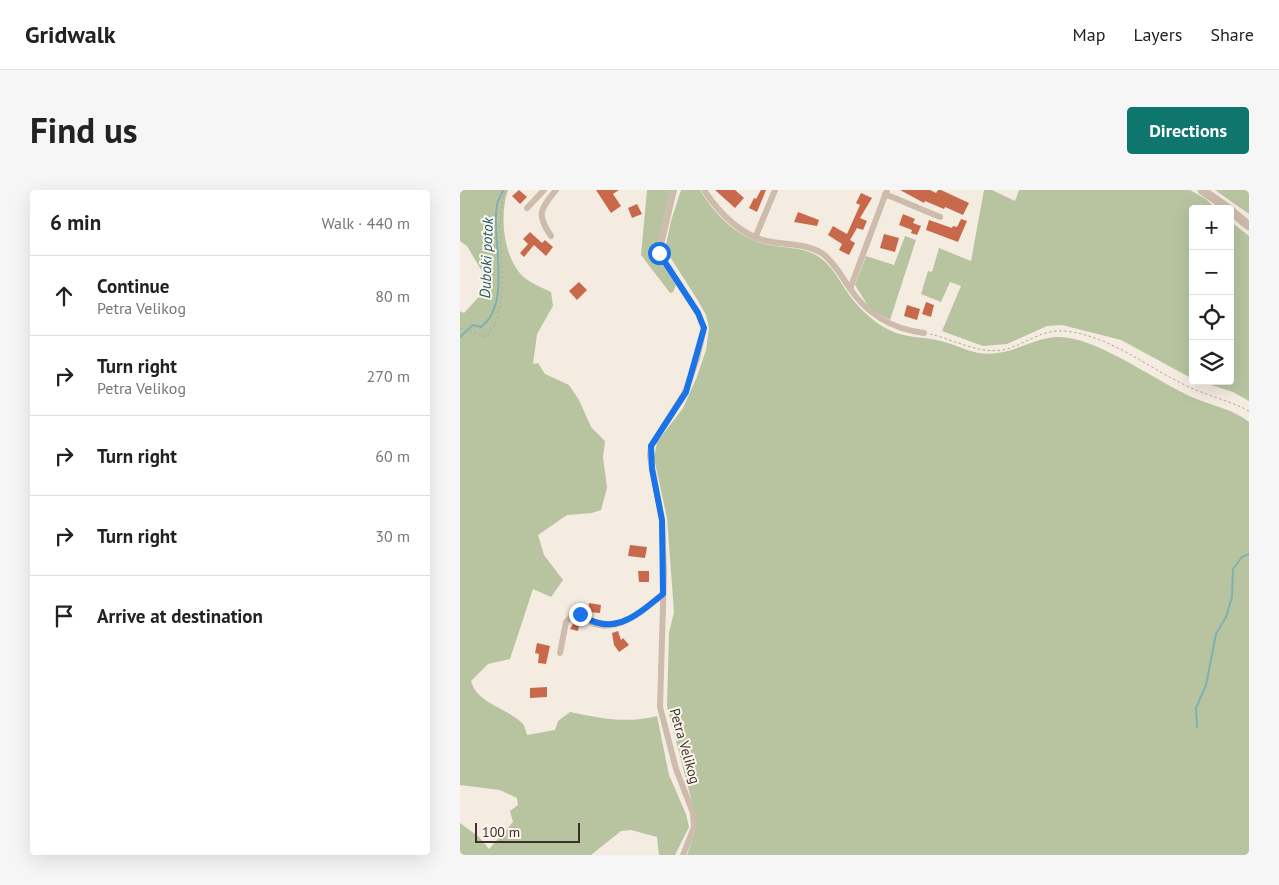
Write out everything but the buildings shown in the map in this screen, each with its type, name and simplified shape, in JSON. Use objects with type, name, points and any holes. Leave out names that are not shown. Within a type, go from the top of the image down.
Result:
[{"type":"street","points":[[527,208],[544,190]]},
{"type":"street","points":[[551,236],[541,221],[541,213],[545,204],[556,190]]},
{"type":"street","name":"Petra Velikog","points":[[674,190],[659,253],[698,313],[704,328],[686,392],[651,446],[652,469],[662,520],[663,594],[660,707],[676,769],[693,813],[694,827],[683,855]]},
{"type":"street","points":[[704,190],[720,210],[755,238],[815,250],[830,260],[850,289],[868,310],[884,322],[901,329],[924,333]]},
{"type":"street","points":[[755,238],[775,190]]},
{"type":"street","points":[[1202,190],[1223,205]]},
{"type":"street","points":[[850,289],[886,192],[940,217]]},
{"type":"street","points":[[1234,213],[1249,226]]},
{"type":"street","points":[[560,653],[566,622],[574,614],[580,614],[594,624],[614,625],[642,611],[663,594]]},
{"type":"path","points":[[461,328],[487,337],[498,317],[501,258],[499,223],[505,190]]},
{"type":"path","points":[[924,333],[949,338],[980,351],[1003,350],[1051,330],[1090,335],[1188,386],[1232,402],[1249,411]]},
{"type":"green space","points":[[460,190],[508,190],[505,200],[504,224],[505,237],[512,261],[526,279],[551,292],[553,306],[537,334],[533,364],[538,363],[545,374],[569,385],[579,400],[591,427],[605,441],[603,457],[607,488],[601,510],[592,513],[567,515],[538,535],[544,555],[563,580],[551,597],[533,589],[510,659],[488,664],[471,681],[474,689],[486,700],[523,724],[527,735],[555,730],[558,721],[570,712],[624,720],[657,716],[669,775],[686,814],[689,827],[675,855],[659,855],[657,837],[631,830],[621,831],[591,855],[460,855],[460,823],[479,837],[489,849],[513,822],[510,811],[518,805],[517,798],[500,790],[460,785],[460,311],[464,313],[490,285],[467,246],[460,241]]},
{"type":"green space","points":[[647,190],[671,190],[656,253],[676,285],[673,292],[670,293],[641,255]]},
{"type":"green space","points":[[681,190],[700,190],[729,225],[758,242],[799,249],[816,255],[831,268],[859,307],[876,322],[896,333],[941,341],[985,354],[1003,352],[1050,338],[1073,339],[1108,352],[1179,391],[1230,411],[1249,422],[1249,855],[687,855],[696,828],[695,814],[667,706],[669,633],[674,612],[667,518],[654,458],[657,442],[683,408],[696,379],[706,350],[709,328],[706,315],[665,249],[671,221]]},
{"type":"green space","points":[[984,190],[992,190],[1015,201],[1019,190],[1190,190],[1206,199],[1212,205],[1189,205],[1189,377],[1121,340],[1062,325],[1047,326],[1007,344],[983,346],[942,331],[961,286],[950,282],[941,302],[921,294],[928,271],[932,272],[939,248],[971,261]]},
{"type":"green space","points":[[1215,190],[1249,190],[1249,214]]},
{"type":"green space","points":[[1234,224],[1249,236],[1249,401],[1233,392],[1211,385],[1234,385]]},
{"type":"green space","points":[[905,236],[916,240],[890,320],[870,309],[855,285],[866,256],[894,265]]},
{"type":"waterway","name":"Duboki potok","points":[[460,337],[473,325],[481,327],[491,316],[496,301],[499,285],[496,215],[498,201],[503,190]]},
{"type":"waterway","points":[[1197,727],[1196,708],[1206,685],[1216,634],[1226,617],[1232,597],[1233,569],[1242,557],[1249,554]]},
{"type":"route","points":[[580,614],[594,624],[614,625],[642,611],[663,594],[662,520],[650,456],[651,446],[686,392],[697,359],[704,328],[698,313],[659,253]]}]
